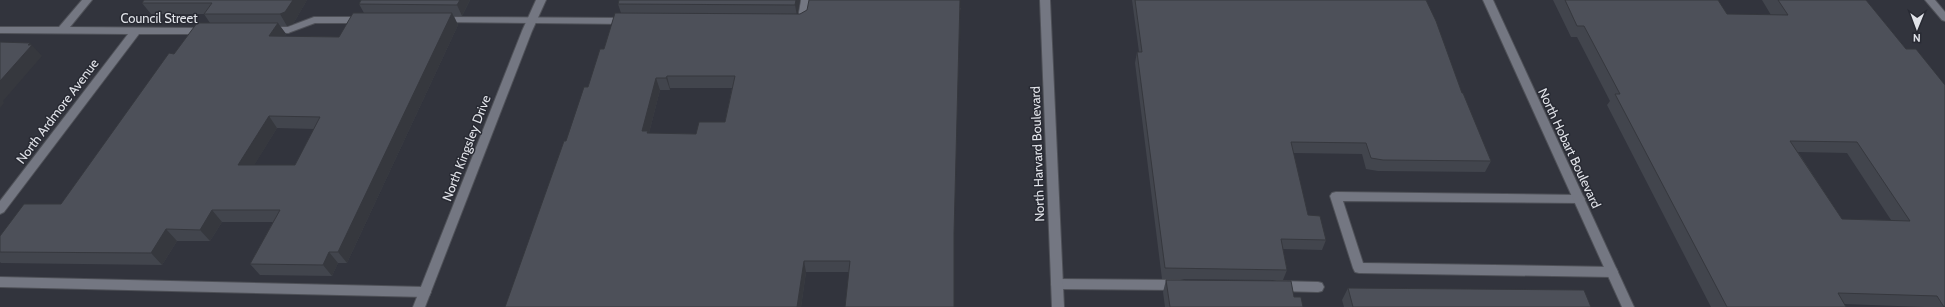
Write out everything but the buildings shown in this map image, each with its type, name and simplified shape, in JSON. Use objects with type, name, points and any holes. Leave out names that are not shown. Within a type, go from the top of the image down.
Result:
[{"type":"street","points":[[62,30],[87,0]]},
{"type":"street","name":"North Kingsley Drive","points":[[419,307],[541,0]]},
{"type":"street","points":[[787,21],[802,21],[806,0]]},
{"type":"street","name":"North Harvard Boulevard","points":[[1045,0],[1058,307]]},
{"type":"street","name":"North Hobart Boulevard","points":[[1488,0],[1628,307]]},
{"type":"street","points":[[1930,0],[1945,18]]},
{"type":"street","points":[[257,30],[288,30],[314,20],[377,20]]},
{"type":"street","points":[[432,20],[639,21]]},
{"type":"street","name":"Council Street","points":[[0,30],[218,30]]},
{"type":"street","name":"North Ardmore Avenue","points":[[0,208],[136,31]]},
{"type":"street","points":[[1579,199],[1336,196],[1360,268],[1612,272]]},
{"type":"street","points":[[0,282],[425,292]]},
{"type":"street","points":[[1057,284],[1192,285]]},
{"type":"street","points":[[1263,286],[1318,286]]}]
